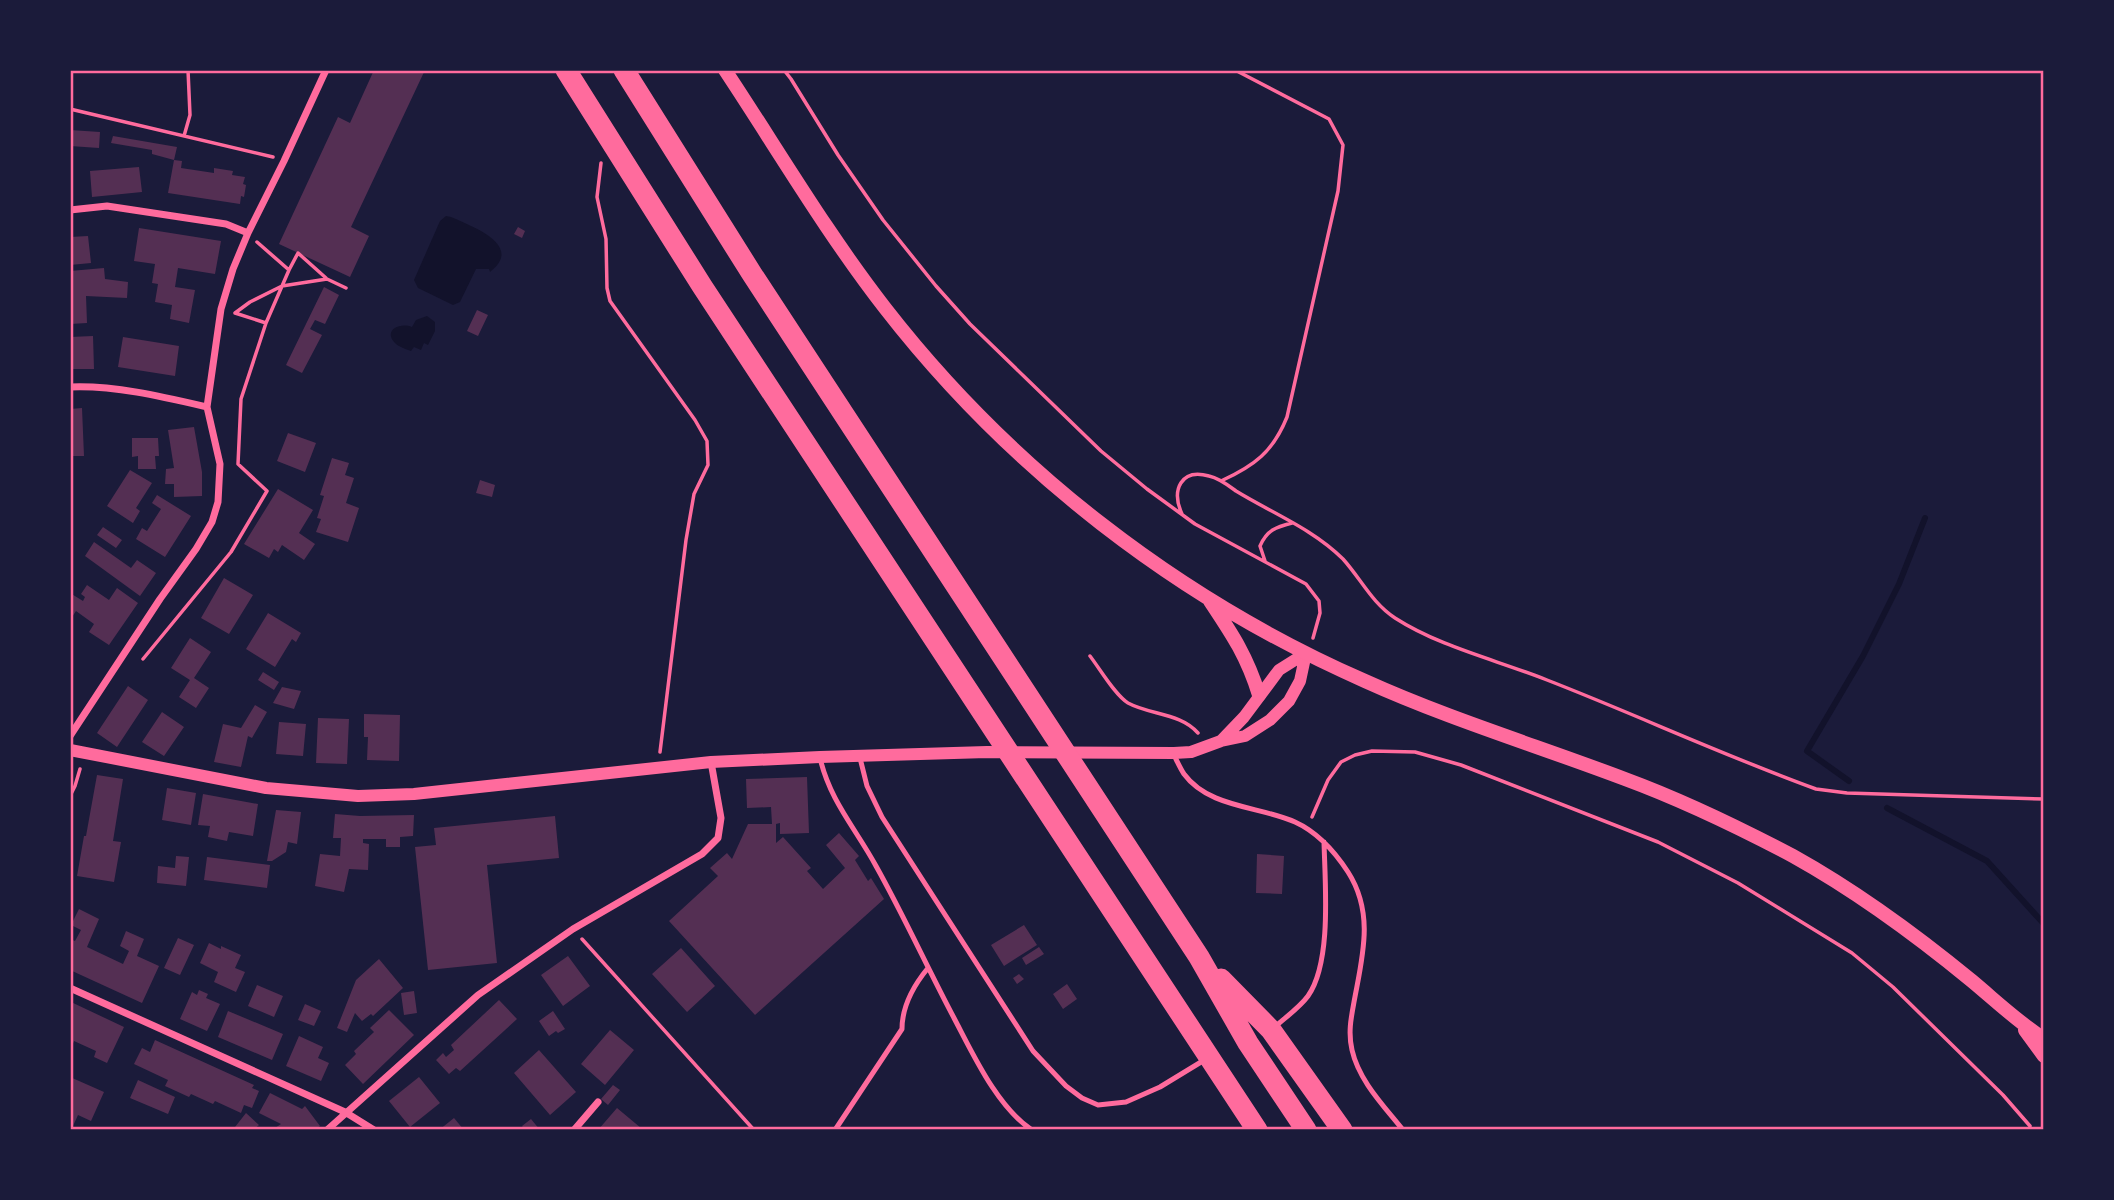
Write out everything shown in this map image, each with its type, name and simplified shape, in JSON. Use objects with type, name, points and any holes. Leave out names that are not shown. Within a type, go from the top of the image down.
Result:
[{"type":"highway","points":[[566,70],[672,239],[1256,1130]]},
{"type":"highway","points":[[624,70],[752,274],[1199,957],[1248,1043],[1306,1130]]},
{"type":"highway","points":[[1199,957],[1271,1030],[1342,1130]]},
{"type":"main road","points":[[725,70],[861,277],[940,374],[1001,437],[1060,491],[1130,546],[1207,597],[1306,653],[1363,681],[1640,785],[1721,819],[1796,858],[1863,899],[2044,1039]]},
{"type":"main road","points":[[1207,597],[1250,666],[1259,695]]},
{"type":"main road","points":[[2020,1023],[2044,1056]]},
{"type":"street","points":[[70,736],[212,522],[218,502],[220,464],[207,407],[221,309],[248,233],[285,161],[326,70]]},
{"type":"street","points":[[70,209],[107,206],[226,224],[248,233]]},
{"type":"street","points":[[70,387],[87,386],[171,398],[207,407]]},
{"type":"street","points":[[1221,741],[1244,717],[1279,670],[1306,653]]},
{"type":"street","points":[[70,750],[266,788],[358,796],[408,795],[711,762],[1040,751],[1191,752],[1245,736],[1270,720],[1289,701],[1300,681],[1306,653]]},
{"type":"street","points":[[327,1130],[478,995],[573,929],[702,854],[718,838],[721,818],[711,762]]},
{"type":"street","points":[[70,988],[345,1112],[374,1130]]},
{"type":"street","points":[[574,1130],[598,1102]]},
{"type":"lane","points":[[1174,753],[1184,774],[1198,788],[1219,799],[1307,828],[1324,842],[1349,873],[1358,892],[1366,935],[1350,1024],[1352,1050],[1357,1067],[1373,1093],[1403,1130]]},
{"type":"lane","points":[[859,756],[866,786],[882,817],[1033,1051],[1066,1086],[1082,1098],[1098,1105],[1126,1102],[1160,1087],[1209,1058]]},
{"type":"lane","points":[[820,757],[825,779],[836,802],[876,865],[982,1073],[1018,1121],[1031,1130]]},
{"type":"lane","points":[[1271,1030],[1307,996],[1319,969],[1326,905],[1324,842]]},
{"type":"lane","points":[[835,1130],[902,1030],[902,1015],[919,979],[928,968]]},
{"type":"path","points":[[184,136],[190,115],[188,70]]},
{"type":"path","points":[[784,70],[883,220],[936,286],[1007,362],[1101,451],[1147,489],[1195,524],[1306,584],[1319,601],[1320,613],[1306,653]]},
{"type":"path","points":[[1221,481],[1248,468],[1264,454],[1280,436],[1287,417],[1338,191],[1343,145],[1329,119],[1235,70]]},
{"type":"path","points":[[70,109],[285,161]]},
{"type":"path","points":[[597,197],[606,239],[607,288],[610,301],[695,419],[707,442],[708,465],[694,494],[686,540],[660,746],[661,768]]},
{"type":"path","points":[[248,233],[289,270]]},
{"type":"path","points":[[143,659],[231,552],[267,491],[238,464],[241,399],[266,323],[298,253],[327,279],[346,288]]},
{"type":"path","points":[[235,313],[282,286],[327,279]]},
{"type":"path","points":[[221,309],[266,323]]},
{"type":"path","points":[[1182,513],[1176,496],[1183,481],[1196,474],[1212,476],[1294,522],[1325,544],[1343,559],[1378,605],[1422,634],[1547,680],[1816,789],[1847,793],[2044,799]]},
{"type":"path","points":[[1265,561],[1259,545],[1264,537],[1272,528],[1294,522]]},
{"type":"path","points":[[1090,656],[1124,701],[1149,712],[1187,723],[1196,730],[1206,748]]},
{"type":"path","points":[[1307,828],[1328,780],[1341,762],[1354,755],[1372,751],[1415,752],[1461,765],[1658,842],[1738,883],[1852,953],[1893,987],[2003,1095],[2030,1126]]},
{"type":"path","points":[[70,796],[84,753]]},
{"type":"path","points":[[573,929],[754,1130]]},
{"type":"shaded area","points":[[446,216],[481,231],[498,245],[501,253],[499,262],[490,272],[489,269],[476,269],[460,302],[453,305],[418,288],[414,280],[440,221]]},
{"type":"shaded area","points":[[427,316],[435,322],[435,331],[428,345],[424,343],[421,350],[414,347],[411,351],[405,349],[392,339],[394,329],[412,327],[416,320]]},
{"type":"building","points":[[374,70],[425,70],[351,227],[369,236],[350,277],[279,244],[338,117],[350,123]]},
{"type":"building","points":[[70,130],[100,132],[99,148],[70,146]]},
{"type":"building","points":[[113,136],[177,147],[174,160],[152,154],[152,150],[111,143]]},
{"type":"building","points":[[174,160],[182,161],[181,168],[214,173],[214,168],[233,171],[232,175],[245,177],[244,197],[241,196],[240,204],[168,193]]},
{"type":"building","points":[[139,167],[142,192],[92,197],[90,171]]},
{"type":"building","points":[[518,227],[525,231],[522,238],[514,234]]},
{"type":"building","points":[[139,228],[221,241],[215,274],[178,268],[175,287],[195,290],[189,323],[170,319],[172,305],[155,302],[158,284],[152,283],[155,264],[134,261]]},
{"type":"building","points":[[88,236],[91,263],[70,265],[70,237]]},
{"type":"building","points":[[104,268],[105,279],[128,282],[127,298],[86,296],[87,323],[70,324],[70,271]]},
{"type":"building","points":[[324,287],[339,295],[325,324],[315,320],[310,329],[322,335],[302,373],[286,365]]},
{"type":"building","points":[[477,310],[488,315],[478,336],[467,331]]},
{"type":"building","points":[[93,336],[94,369],[70,369],[70,337]]},
{"type":"building","points":[[123,337],[179,346],[175,376],[118,367]]},
{"type":"building","points":[[82,408],[84,456],[70,456],[70,409]]},
{"type":"building","points":[[194,427],[202,472],[202,496],[174,497],[174,484],[165,484],[166,469],[174,468],[168,430]]},
{"type":"building","points":[[288,433],[316,443],[305,472],[277,461]]},
{"type":"building","points":[[132,438],[158,438],[159,456],[155,456],[156,469],[138,469],[138,456],[132,457]]},
{"type":"building","points":[[332,458],[349,463],[345,475],[354,478],[346,503],[359,508],[348,542],[316,532],[324,496],[320,495]]},
{"type":"building","points":[[130,470],[152,483],[136,508],[140,511],[133,523],[107,506]]},
{"type":"building","points":[[480,480],[495,485],[492,497],[476,493]]},
{"type":"building","points":[[278,489],[313,510],[299,533],[315,544],[304,560],[282,545],[278,552],[274,549],[269,558],[244,544]]},
{"type":"building","points":[[157,495],[191,516],[165,557],[136,539],[142,528],[147,531],[161,509],[152,503]]},
{"type":"building","points":[[103,527],[122,540],[116,548],[97,535]]},
{"type":"building","points":[[94,542],[131,568],[137,560],[156,573],[140,596],[85,556]]},
{"type":"building","points":[[224,578],[253,595],[229,634],[201,618]]},
{"type":"building","points":[[87,585],[109,600],[117,588],[138,603],[109,645],[89,632],[94,624],[76,611],[70,620],[70,593],[83,601],[85,597],[81,594]]},
{"type":"building","points":[[268,613],[301,633],[296,642],[292,639],[275,667],[246,649]]},
{"type":"building","points":[[190,638],[211,652],[194,678],[209,688],[196,708],[179,697],[190,680],[171,668]]},
{"type":"building","points":[[263,672],[279,682],[274,690],[258,680]]},
{"type":"building","points":[[128,686],[148,700],[117,747],[97,733]]},
{"type":"building","points":[[282,687],[301,691],[294,709],[273,703]]},
{"type":"building","points":[[255,705],[267,712],[252,738],[248,736],[241,767],[214,762],[223,724],[241,728]]},
{"type":"building","points":[[162,712],[184,727],[164,756],[142,742]]},
{"type":"building","points":[[364,714],[400,715],[399,761],[367,760],[368,737],[364,737]]},
{"type":"building","points":[[318,718],[349,719],[347,764],[316,763]]},
{"type":"building","points":[[279,722],[306,724],[303,756],[276,754]]},
{"type":"building","points":[[97,775],[123,779],[113,841],[121,842],[114,882],[77,876]]},
{"type":"building","points":[[807,777],[809,833],[780,834],[780,823],[776,824],[776,843],[783,837],[811,868],[807,871],[823,889],[845,868],[826,845],[839,833],[859,856],[855,860],[884,899],[755,1015],[669,921],[718,876],[710,868],[727,853],[732,859],[748,824],[772,824],[771,807],[747,808],[746,779]]},
{"type":"building","points":[[167,788],[196,793],[191,825],[162,820]]},
{"type":"building","points":[[203,794],[258,804],[253,836],[229,832],[227,841],[208,837],[210,826],[198,825]]},
{"type":"building","points":[[276,810],[301,812],[297,844],[288,842],[286,852],[272,861],[267,861]]},
{"type":"building","points":[[335,814],[414,815],[413,836],[400,837],[400,847],[386,847],[386,839],[363,839],[363,843],[369,844],[368,870],[349,869],[344,892],[315,886],[320,854],[340,856],[341,838],[333,838]]},
{"type":"building","points":[[555,816],[559,858],[487,865],[497,963],[428,970],[415,847],[436,845],[434,828]]},
{"type":"building","points":[[1257,854],[1284,856],[1282,894],[1256,893]]},
{"type":"building","points":[[176,856],[189,857],[186,886],[157,883],[158,866],[175,868]]},
{"type":"building","points":[[207,857],[270,865],[267,888],[204,880]]},
{"type":"building","points":[[79,909],[99,919],[87,947],[123,964],[129,951],[120,946],[126,931],[144,939],[137,956],[159,966],[142,1003],[70,970],[70,939],[75,941],[81,930],[71,925]]},
{"type":"building","points":[[1024,925],[1037,945],[1004,966],[991,945]]},
{"type":"building","points":[[178,938],[194,945],[180,975],[164,968]]},
{"type":"building","points":[[209,943],[241,955],[235,968],[245,972],[236,992],[214,982],[218,972],[200,963]]},
{"type":"building","points":[[1039,947],[1044,954],[1026,965],[1022,958]]},
{"type":"building","points":[[681,948],[715,986],[687,1012],[652,974]]},
{"type":"building","points":[[568,956],[590,986],[563,1006],[541,975]]},
{"type":"building","points":[[379,959],[403,988],[373,1016],[371,1014],[362,1021],[355,1013],[347,1032],[337,1028],[356,980]]},
{"type":"building","points":[[1019,974],[1024,979],[1017,984],[1013,978]]},
{"type":"building","points":[[1067,984],[1077,999],[1063,1009],[1053,994]]},
{"type":"building","points":[[257,985],[283,996],[274,1017],[248,1006]]},
{"type":"building","points":[[199,990],[208,994],[206,998],[220,1004],[207,1031],[180,1019],[192,992],[197,995]]},
{"type":"building","points":[[414,991],[417,1013],[404,1015],[401,993]]},
{"type":"building","points":[[499,1000],[517,1019],[460,1071],[456,1068],[449,1074],[436,1060],[443,1053],[446,1057],[454,1050],[451,1045]]},
{"type":"building","points":[[71,1002],[124,1027],[107,1063],[94,1057],[96,1051],[74,1041],[70,1051]]},
{"type":"building","points":[[305,1004],[321,1011],[314,1026],[298,1020]]},
{"type":"building","points":[[389,1010],[414,1035],[363,1084],[345,1065],[356,1054],[354,1051],[374,1032],[370,1028]]},
{"type":"building","points":[[228,1011],[283,1034],[272,1060],[218,1037]]},
{"type":"building","points":[[553,1011],[565,1029],[549,1036],[539,1021]]},
{"type":"building","points":[[610,1030],[634,1050],[605,1085],[581,1064]]},
{"type":"building","points":[[299,1036],[323,1047],[318,1058],[329,1063],[321,1081],[286,1066]]},
{"type":"building","points":[[155,1040],[254,1085],[252,1088],[259,1091],[252,1108],[244,1105],[241,1113],[215,1101],[213,1104],[191,1094],[189,1097],[165,1086],[168,1080],[134,1064],[142,1048],[150,1052]]},
{"type":"building","points":[[539,1050],[576,1092],[550,1115],[514,1073]]},
{"type":"building","points":[[70,1077],[104,1092],[91,1121],[78,1115],[73,1126],[70,1124]]},
{"type":"building","points":[[419,1077],[440,1103],[410,1127],[389,1101]]},
{"type":"building","points":[[138,1080],[175,1097],[168,1114],[130,1098]]},
{"type":"building","points":[[613,1085],[620,1090],[608,1105],[601,1099]]},
{"type":"building","points":[[270,1093],[302,1109],[305,1106],[320,1126],[315,1130],[272,1130],[281,1124],[259,1113]]},
{"type":"building","points":[[617,1108],[641,1128],[598,1130]]},
{"type":"building","points":[[246,1113],[259,1125],[253,1130],[238,1130],[235,1127]]},
{"type":"building","points":[[454,1118],[464,1130],[439,1130]]},
{"type":"building","points":[[531,1119],[540,1130],[525,1130],[522,1126]]},
{"type":"waterway","points":[[1849,781],[1807,751],[1863,656],[1899,584],[1925,518]]},
{"type":"waterway","points":[[1887,808],[1987,861],[2044,924]]}]
